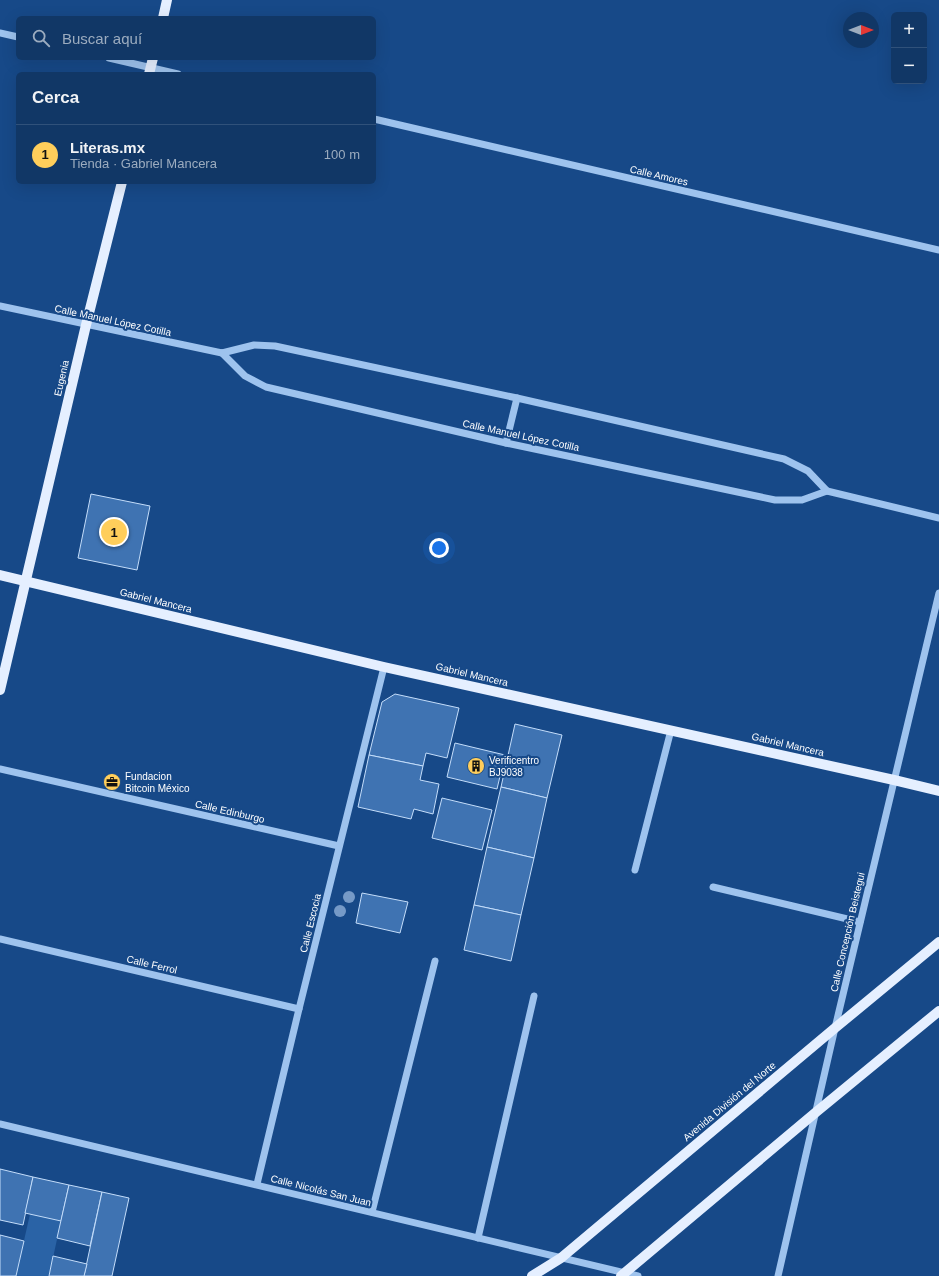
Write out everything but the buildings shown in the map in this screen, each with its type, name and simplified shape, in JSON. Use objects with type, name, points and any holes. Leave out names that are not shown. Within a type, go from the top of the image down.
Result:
[{"type":"main road","points":[[163,16],[167,0]]},
{"type":"main road","name":"Eugenia","points":[[0,690],[27,581],[86,325],[121,184]]},
{"type":"main road","name":"Gabriel Mancera","points":[[0,575],[384,667],[939,791]]},
{"type":"main road","name":"Avenida División del Norte","points":[[532,1276],[561,1258],[939,942]]},
{"type":"main road","points":[[623,1274],[939,1011]]},
{"type":"street","points":[[0,33],[16,37]]},
{"type":"street","points":[[118,60],[170,72]]},
{"type":"street","name":"Calle Amores","points":[[376,119],[939,250]]},
{"type":"street","name":"Calle Manuel López Cotilla","points":[[0,306],[222,354],[254,345],[276,346],[518,398],[784,459],[808,471],[827,491],[802,500],[775,500],[506,443],[266,387],[245,376],[222,354]]},
{"type":"street","points":[[506,443],[518,398]]},
{"type":"street","points":[[827,491],[939,518]]},
{"type":"street","name":"Calle Concepción Beistegui","points":[[778,1276],[835,1028],[939,593]]},
{"type":"street","name":"Calle Escocia","points":[[257,1184],[384,667]]},
{"type":"street","points":[[635,870],[671,730]]},
{"type":"street","name":"Calle Edinburgo","points":[[0,769],[339,846]]},
{"type":"street","points":[[713,887],[860,922]]},
{"type":"street","name":"Calle Ferrol","points":[[0,939],[299,1009]]},
{"type":"street","points":[[372,1212],[435,961]]},
{"type":"street","points":[[478,1238],[534,996]]},
{"type":"street","name":"Calle Nicolás San Juan","points":[[0,1124],[257,1184],[623,1274],[638,1276]]},
{"type":"shaded area","points":[[30,1214],[61,1221],[49,1276],[16,1276]]},
{"type":"place","name":"Literas.mx","points":[[114,532]]},
{"type":"place","name":"Verificentro BJ9038","points":[[476,766]]},
{"type":"place","name":"Fundacion Bitcoin México","points":[[112,782]]}]
